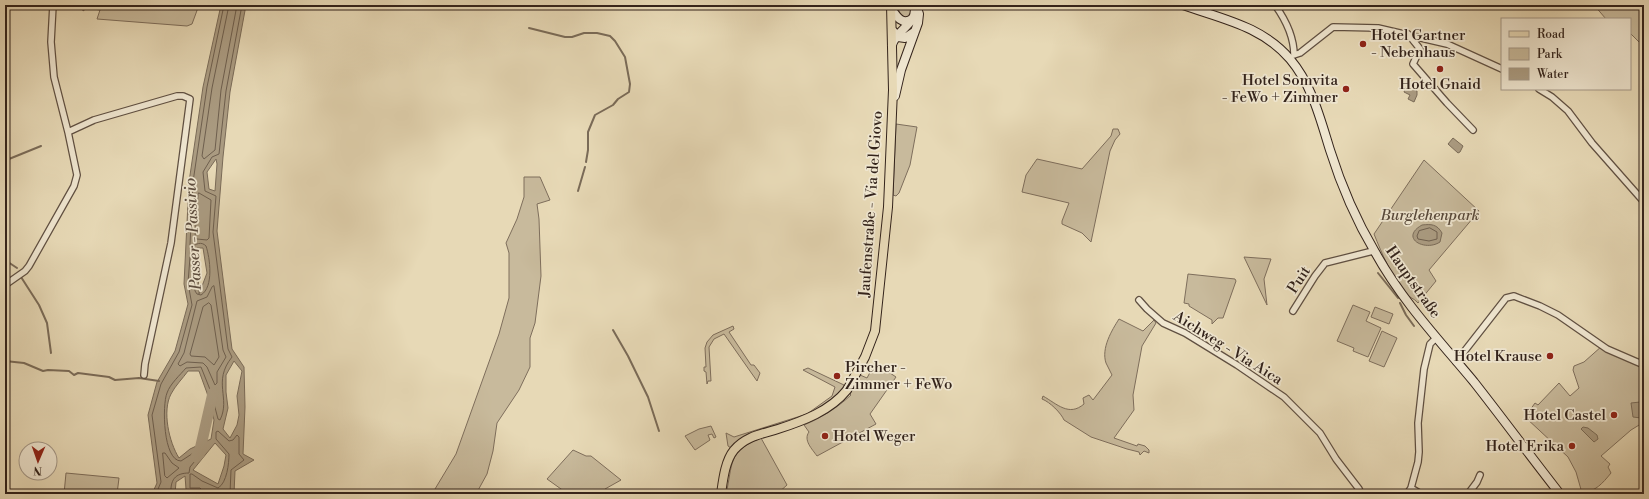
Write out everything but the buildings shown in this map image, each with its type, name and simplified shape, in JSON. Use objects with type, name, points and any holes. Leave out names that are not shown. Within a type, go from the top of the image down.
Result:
[{"type":"main road","name":"Jaufenstraße - Via del Giovo","points":[[721,494],[728,462],[733,451],[741,443],[751,437],[797,423],[829,407],[847,390],[865,357],[875,331],[888,207],[893,90],[891,6]]},
{"type":"street","points":[[5,285],[25,271],[29,266],[74,186],[76,179],[77,169],[55,82],[52,61],[51,23],[53,5]]},
{"type":"street","points":[[892,45],[896,36],[914,17],[915,5]]},
{"type":"street","points":[[891,120],[901,70],[917,28],[919,14],[915,5]]},
{"type":"street","name":"Hauptstraße","points":[[1183,5],[1245,26],[1273,43],[1292,57],[1311,93],[1342,182],[1374,250],[1407,302],[1484,395],[1560,494]]},
{"type":"street","points":[[1275,5],[1288,29],[1293,45],[1292,57]]},
{"type":"street","points":[[891,6],[898,18],[901,20],[909,21],[914,17]]},
{"type":"street","points":[[892,27],[896,36],[902,38],[906,38],[913,34],[917,28]]},
{"type":"street","points":[[1292,57],[1333,27],[1378,28],[1447,44],[1501,69]]},
{"type":"street","points":[[1408,34],[1420,49],[1413,64],[1473,130]]},
{"type":"street","points":[[1542,90],[1568,111],[1592,143],[1644,202]]},
{"type":"street","points":[[68,132],[94,120],[177,96],[183,96],[190,99],[171,243],[145,364],[144,375]]},
{"type":"street","name":"Puit","points":[[1293,311],[1315,276],[1325,264],[1374,250]]},
{"type":"street","points":[[1456,362],[1506,298],[1514,296],[1558,315],[1607,349],[1644,365]]},
{"type":"street","name":"Aichweg - Via Aica","points":[[1139,300],[1147,309],[1163,322],[1185,333],[1265,383],[1296,408],[1320,433],[1359,489],[1360,494]]},
{"type":"street","points":[[1407,494],[1411,488],[1420,452],[1418,423],[1424,369],[1430,344],[1436,338]]},
{"type":"street","points":[[1468,494],[1477,482],[1480,475]]},
{"type":"street","points":[[1411,488],[1421,494]]},
{"type":"green space","points":[[82,5],[199,5],[192,24],[187,26],[97,19],[100,10],[87,8],[83,11]]},
{"type":"green space","points":[[897,5],[911,5],[912,9],[910,17],[904,18],[900,14]]},
{"type":"green space","points":[[1594,5],[1644,5],[1644,47],[1631,34],[1631,18],[1605,18]]},
{"type":"green space","points":[[896,124],[917,127],[910,165],[899,193],[896,196],[893,195]]},
{"type":"green space","points":[[1113,129],[1118,129],[1120,134],[1115,140],[1110,151],[1091,242],[1082,233],[1062,224],[1069,203],[1022,192],[1026,175],[1037,159],[1082,169],[1111,136]]},
{"type":"green space","name":"Burglehenpark","points":[[1424,160],[1479,211],[1429,270],[1436,281],[1418,303],[1406,294],[1395,279],[1374,234]]},
{"type":"green space","points":[[524,177],[540,177],[550,200],[537,204],[541,276],[535,323],[530,338],[530,367],[519,390],[497,423],[493,451],[487,474],[476,494],[432,494],[456,454],[499,334],[509,298],[509,253],[506,243],[517,219],[524,197]]},
{"type":"green space","points":[[1244,257],[1271,259],[1264,279],[1267,305]]},
{"type":"green space","points":[[1188,274],[1235,279],[1236,281],[1223,318],[1218,318],[1212,324],[1212,320],[1189,306],[1189,304],[1184,303]]},
{"type":"green space","points":[[1353,305],[1370,312],[1366,321],[1381,328],[1368,357],[1353,351],[1354,348],[1337,341]]},
{"type":"green space","points":[[1375,307],[1393,314],[1389,324],[1371,317]]},
{"type":"green space","points":[[1119,319],[1143,331],[1154,320],[1156,323],[1142,346],[1133,395],[1134,410],[1114,438],[1137,446],[1138,444],[1145,446],[1149,450],[1149,453],[1144,451],[1140,455],[1139,452],[1091,437],[1064,420],[1055,408],[1042,399],[1043,396],[1063,408],[1068,409],[1079,408],[1084,404],[1083,398],[1089,395],[1093,400],[1112,375],[1106,363],[1105,351],[1113,328]]},
{"type":"green space","points":[[733,326],[734,329],[729,332],[751,365],[754,365],[760,373],[757,381],[724,334],[714,339],[709,347],[711,381],[708,381],[707,384],[704,367],[706,367],[705,348],[707,342],[713,335]]},
{"type":"green space","points":[[1382,331],[1397,338],[1384,367],[1369,361]]},
{"type":"green space","points":[[1602,346],[1644,365],[1644,422],[1631,430],[1601,456],[1610,464],[1608,467],[1611,473],[1591,491],[1582,493],[1576,472],[1568,457],[1525,417],[1535,403],[1538,405],[1559,383],[1570,396],[1579,388],[1573,370],[1574,366],[1584,362]]},
{"type":"green space","points":[[875,363],[896,377],[870,414],[876,424],[817,456],[809,444],[807,435],[809,432],[804,425],[829,412],[846,400],[851,395],[850,394],[860,375],[867,378]]},
{"type":"green space","points":[[808,368],[844,385],[835,397],[806,415],[755,431],[738,441],[731,448],[728,446],[726,433],[734,437],[807,414],[832,396],[835,387],[803,370]]},
{"type":"green space","points":[[711,426],[716,437],[714,438],[712,434],[708,435],[710,440],[695,450],[685,436],[699,429]]},
{"type":"green space","points":[[761,438],[787,485],[777,494],[726,494],[733,460],[742,448]]},
{"type":"green space","points":[[573,450],[586,456],[591,456],[621,480],[605,489],[601,494],[568,494],[547,479]]},
{"type":"green space","points":[[66,473],[119,478],[117,494],[64,494]]},
{"type":"water","points":[[221,5],[246,5],[230,92],[217,231],[232,349],[244,367],[245,407],[243,454],[254,460],[235,471],[234,494],[198,494],[198,491],[190,494],[182,494],[186,489],[185,476],[176,482],[175,494],[152,494],[157,483],[148,415],[157,382],[175,351],[188,304],[184,284],[189,182],[203,87]],"holes":[[[216,159],[215,191],[209,189],[207,172]],[[197,248],[203,248],[207,273],[199,294]],[[234,361],[242,371],[237,396],[239,415],[237,425],[230,438],[223,429],[228,408],[226,375]],[[188,371],[199,371],[207,393],[214,420],[211,439],[190,449],[179,458],[172,444],[167,418],[168,401],[175,388]],[[215,443],[226,455],[218,484],[193,470]]]},
{"type":"water","points":[[1406,87],[1417,91],[1414,102],[1408,99],[1410,95],[1404,92]]},
{"type":"water","points":[[1453,138],[1463,146],[1458,153],[1448,144]]},
{"type":"water","points":[[1422,225],[1436,226],[1442,233],[1440,242],[1434,245],[1428,245],[1417,242],[1413,235]]},
{"type":"water","points":[[1640,402],[1641,418],[1633,417],[1631,403]]},
{"type":"water","points":[[1583,427],[1588,428],[1597,435],[1598,439],[1594,442],[1581,429]]},
{"type":"waterway","points":[[529,28],[565,37],[572,37],[584,33],[597,33],[610,36],[625,57],[630,84],[629,92],[618,99],[613,105],[595,115],[588,132],[586,162]]},
{"type":"waterway","points":[[5,155],[9,159],[41,146]]},
{"type":"waterway","points":[[578,191],[585,167]]},
{"type":"waterway","points":[[5,260],[17,268]]},
{"type":"waterway","points":[[1378,273],[1398,298]]},
{"type":"waterway","points":[[21,277],[39,305],[47,323],[51,353]]},
{"type":"waterway","points":[[1400,303],[1414,326]]},
{"type":"waterway","points":[[613,330],[628,356],[648,397],[659,431]]},
{"type":"waterway","points":[[5,361],[24,363],[43,371],[69,371],[74,375],[78,373],[109,377],[115,380],[139,378],[159,381]]},
{"type":"waterway","name":"Passer - Passirio","points":[[196,457],[199,454],[213,393]]},
{"type":"place","name":"Hotel Gartner - Nebenhaus","points":[[1363,44]]},
{"type":"place","name":"Hotel Gnaid","points":[[1440,69]]},
{"type":"place","name":"Hotel Somvita - FeWo + Zimmer","points":[[1346,89]]},
{"type":"place","name":"Hotel Krause","points":[[1550,356]]},
{"type":"place","name":"Pircher - Zimmer + FeWo","points":[[837,376]]},
{"type":"place","name":"Hotel Castel","points":[[1614,415]]},
{"type":"place","name":"Hotel Weger","points":[[825,436]]},
{"type":"place","name":"Hotel Erika","points":[[1572,446]]}]
